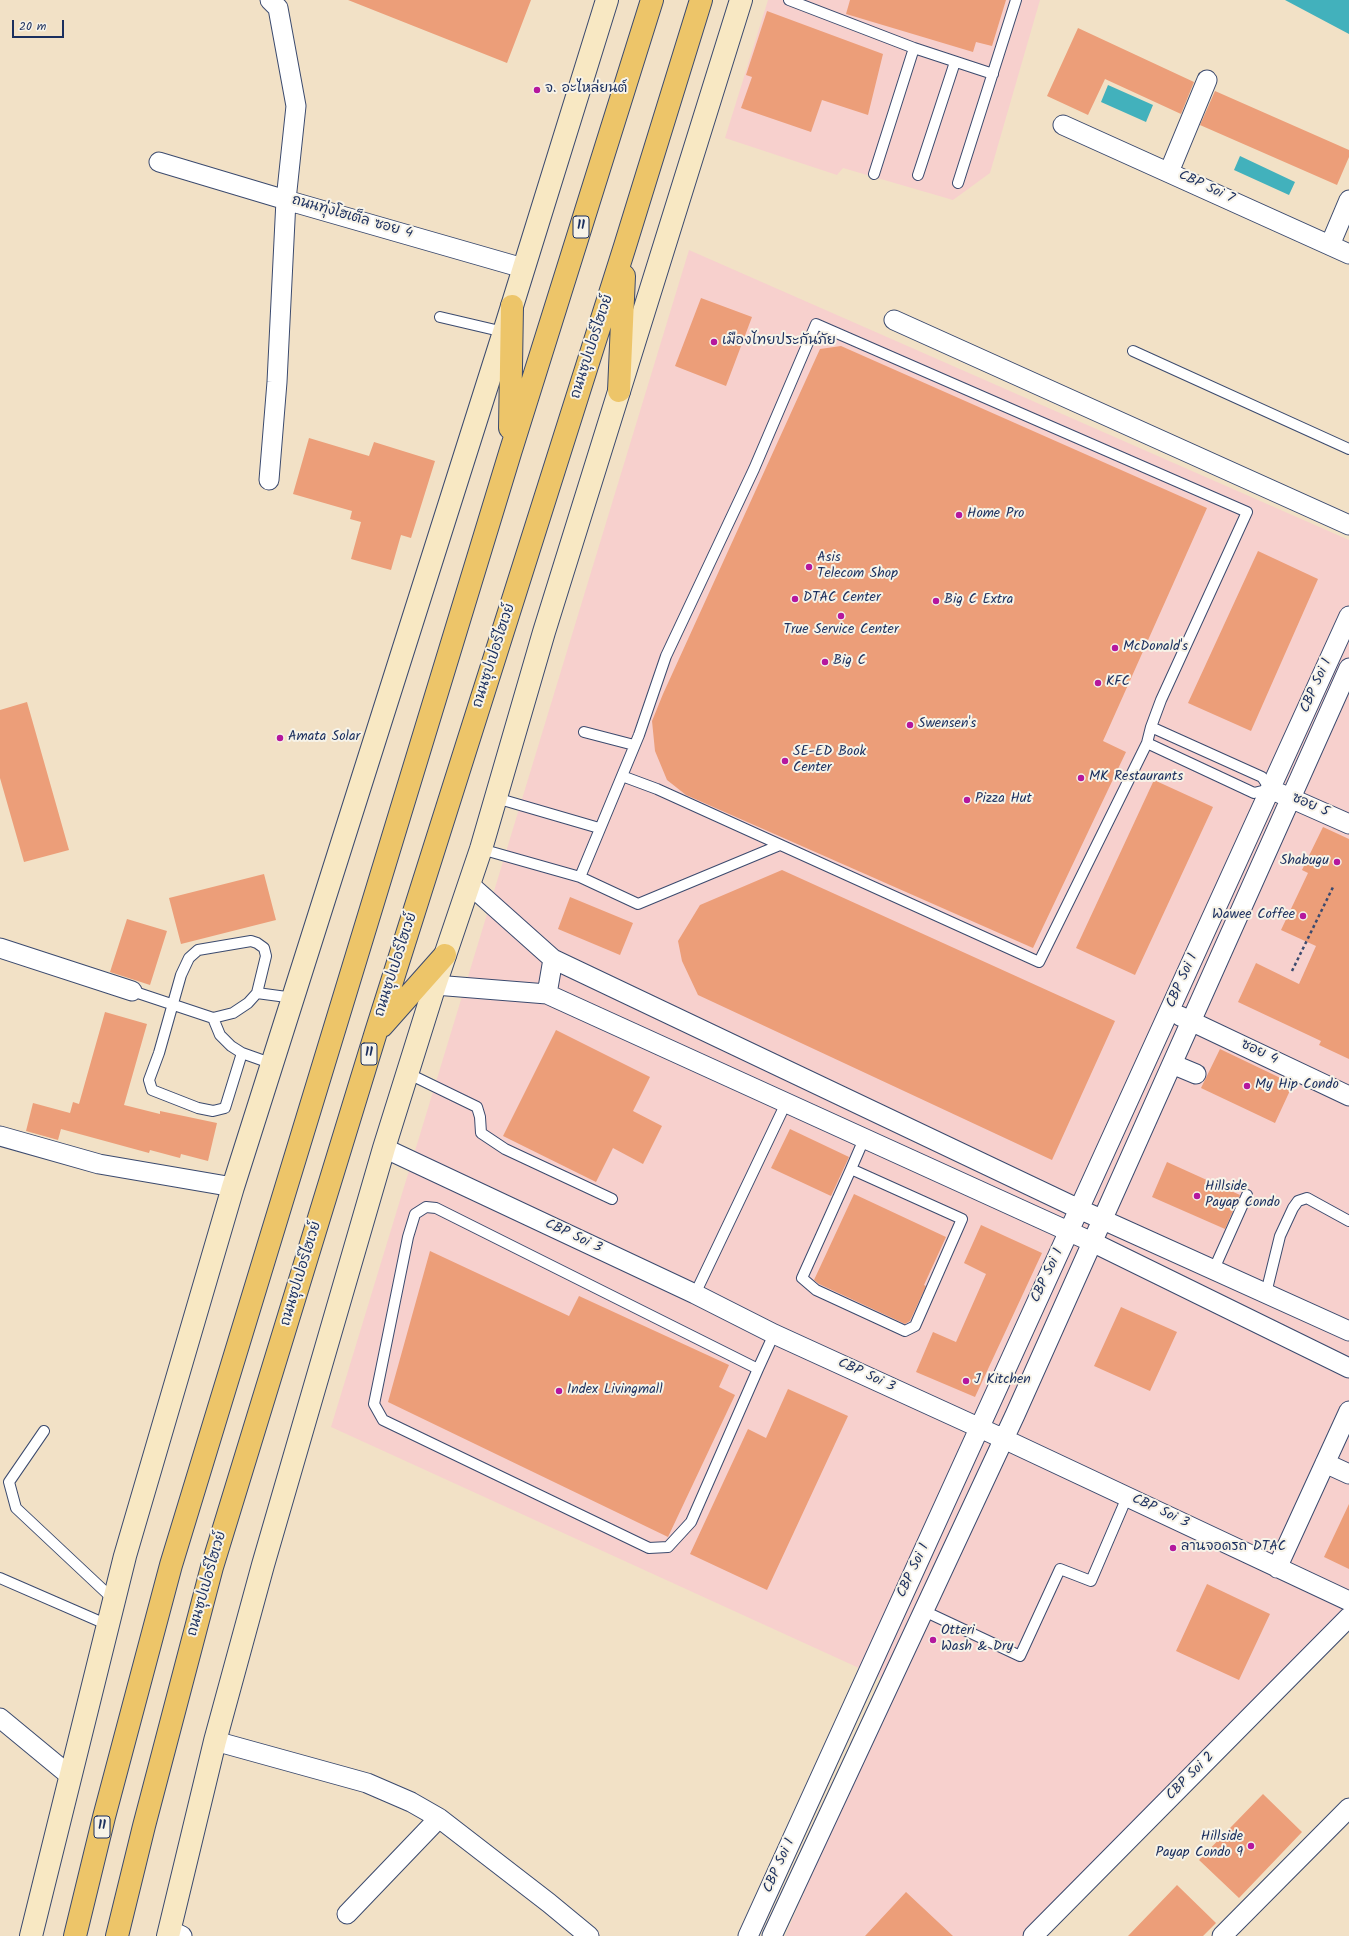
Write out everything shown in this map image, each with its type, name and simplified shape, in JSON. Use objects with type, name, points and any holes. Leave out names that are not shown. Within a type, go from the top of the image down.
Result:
[{"type":"highway","name":"11","points":[[75,1936],[104,1817],[171,1565],[510,453],[652,0]]},
{"type":"highway","name":"ถนนซุปเปอร์ไฮเวย์","points":[[117,1936],[144,1826],[212,1567],[376,1032],[625,246],[700,0]]},
{"type":"highway","points":[[619,390],[625,246]]},
{"type":"highway","points":[[510,453],[512,306]]},
{"type":"highway","points":[[376,1032],[445,955]]},
{"type":"main road","points":[[31,1936],[125,1556],[233,1186],[294,998],[607,0]]},
{"type":"main road","points":[[173,1934],[216,1741],[265,1557],[384,1148],[435,985],[481,849],[544,632],[741,0]]},
{"type":"street","name":"ถนนทุ่งโฮเต็ล ซอย 4","points":[[270,0],[278,8],[296,106],[286,200],[523,268]]},
{"type":"street","points":[[1169,172],[1207,80]]},
{"type":"street","name":"CBP Soi 7","points":[[1062,124],[1349,254]]},
{"type":"street","points":[[159,162],[286,200],[269,480]]},
{"type":"street","points":[[1330,245],[1349,200]]},
{"type":"street","points":[[894,320],[1349,525]]},
{"type":"street","name":"CBP Soi 1","points":[[748,1936],[1349,616]]},
{"type":"street","name":"CBP Soi 1","points":[[772,1936],[1004,1439],[1349,668]]},
{"type":"street","name":"ซอย 5","points":[[1270,789],[1349,824]]},
{"type":"street","points":[[469,884],[553,959],[1079,1209],[1349,1331]]},
{"type":"street","points":[[0,948],[132,990]]},
{"type":"street","points":[[547,994],[553,959]]},
{"type":"street","points":[[435,985],[547,994],[1092,1242],[1349,1368]]},
{"type":"street","name":"ซอย 4","points":[[1169,1011],[1191,1020],[1349,1096]]},
{"type":"street","points":[[1172,1064],[1196,1074]]},
{"type":"street","points":[[0,1136],[98,1164],[233,1186]]},
{"type":"street","name":"CBP Soi 3","points":[[384,1148],[695,1294],[774,1334],[1004,1439],[1349,1601]]},
{"type":"street","points":[[1277,1568],[1349,1411]]},
{"type":"street","points":[[1325,1463],[1349,1474]]},
{"type":"street","name":"CBP Soi 2","points":[[1033,1936],[1349,1617]]},
{"type":"street","points":[[0,1718],[70,1775]]},
{"type":"street","points":[[216,1741],[367,1783],[411,1802],[439,1818],[578,1933]]},
{"type":"street","points":[[819,1780],[841,1789]]},
{"type":"street","points":[[1222,1936],[1349,1808]]},
{"type":"street","points":[[347,1914],[439,1818]]},
{"type":"lane","points":[[958,183],[1016,0]]},
{"type":"lane","points":[[793,1],[914,48],[992,74]]},
{"type":"lane","points":[[874,174],[914,48]]},
{"type":"lane","points":[[918,175],[955,62]]},
{"type":"lane","points":[[440,317],[504,332]]},
{"type":"lane","points":[[580,877],[599,828],[622,776],[666,656],[754,469],[816,324],[1247,512],[1164,693],[1151,727],[1147,743],[1039,962],[657,789],[622,776]]},
{"type":"lane","points":[[1133,351],[1349,449]]},
{"type":"lane","points":[[1147,743],[1254,794],[1270,789],[1262,777],[1151,727]]},
{"type":"lane","points":[[584,732],[634,745]]},
{"type":"lane","points":[[496,798],[599,828]]},
{"type":"lane","points":[[481,849],[580,877],[638,904],[780,845]]},
{"type":"lane","points":[[132,990],[171,1005],[213,1018],[232,1014],[248,1003],[257,993],[266,956],[264,948],[257,943],[251,941],[198,950],[189,958],[180,975],[171,1005],[159,1053],[149,1080],[152,1090],[198,1108],[213,1111],[225,1108],[242,1053]]},
{"type":"lane","points":[[257,993],[294,998]]},
{"type":"lane","points":[[213,1018],[220,1035],[231,1046],[242,1053],[273,1064]]},
{"type":"lane","points":[[407,1073],[477,1107],[480,1117],[481,1134],[505,1149],[612,1199]]},
{"type":"lane","points":[[695,1294],[786,1103]]},
{"type":"lane","points":[[851,1169],[962,1219],[915,1326],[905,1331],[816,1290],[802,1278],[864,1139]]},
{"type":"lane","points":[[1214,1269],[1247,1195]]},
{"type":"lane","points":[[1266,1293],[1280,1236],[1292,1208],[1298,1200],[1307,1198],[1349,1221]]},
{"type":"lane","points":[[758,1369],[436,1208],[426,1207],[415,1214],[408,1237],[374,1404],[383,1420],[649,1548],[668,1547],[691,1522],[774,1334]]},
{"type":"lane","points":[[44,1431],[9,1482],[16,1508],[114,1600]]},
{"type":"lane","points":[[924,1611],[1020,1656],[1060,1569],[1091,1580],[1127,1497]]},
{"type":"lane","points":[[0,1578],[108,1625]]},
{"type":"path","points":[[1292,971],[1334,885]]},
{"type":"shaded area","points":[[768,0],[1040,0],[990,173],[953,200],[843,168],[837,175],[725,138]]},
{"type":"shaded area","points":[[689,250],[1349,540],[1349,1626],[1045,1936],[785,1936],[894,1684],[331,1427]]},
{"type":"water","points":[[1285,0],[1349,0],[1349,34]]},
{"type":"water","points":[[1108,85],[1153,105],[1146,122],[1101,102]]},
{"type":"water","points":[[1240,156],[1295,182],[1289,195],[1234,170]]},
{"type":"building","points":[[348,0],[531,0],[507,63]]},
{"type":"building","points":[[850,0],[1006,0],[992,46],[976,42],[973,52],[846,14]]},
{"type":"building","points":[[767,11],[883,54],[868,115],[822,100],[811,132],[741,108],[752,77],[746,75]]},
{"type":"building","points":[[1078,28],[1194,82],[1181,114],[1105,79],[1088,115],[1047,96]]},
{"type":"building","points":[[1215,91],[1349,150],[1349,157],[1337,185],[1200,125]]},
{"type":"building","name":"เมืองไทยประกันภัย","points":[[701,298],[752,317],[726,386],[675,366]]},
{"type":"building","name":"Big C Extra","points":[[841,346],[1207,508],[1103,741],[1126,752],[1033,948],[686,795],[667,780],[655,751],[652,721],[663,694],[820,349]]},
{"type":"building","points":[[309,438],[369,456],[374,442],[435,461],[411,538],[401,535],[391,570],[351,559],[361,522],[350,519],[352,511],[293,494]]},
{"type":"building","points":[[1258,551],[1318,579],[1251,731],[1188,703]]},
{"type":"building","points":[[27,702],[69,850],[24,862],[0,778],[0,710]]},
{"type":"building","points":[[1154,780],[1213,807],[1135,975],[1076,948]]},
{"type":"building","points":[[1323,827],[1349,839],[1349,1059],[1319,1045],[1321,1041],[1238,1002],[1256,963],[1299,984],[1316,946],[1281,930],[1308,873],[1302,870]]},
{"type":"building","points":[[782,870],[1115,1021],[1052,1160],[698,995],[682,961],[678,941],[700,905]]},
{"type":"building","points":[[264,874],[276,920],[181,944],[169,898]]},
{"type":"building","points":[[570,897],[633,923],[620,955],[558,929]]},
{"type":"building","points":[[127,919],[167,931],[150,985],[110,972]]},
{"type":"building","points":[[105,1012],[147,1024],[124,1105],[160,1114],[160,1111],[217,1123],[208,1161],[181,1154],[180,1158],[150,1150],[149,1153],[61,1129],[58,1140],[26,1131],[33,1103],[70,1113],[73,1102],[79,1104]]},
{"type":"building","points":[[556,1030],[650,1077],[633,1111],[662,1126],[643,1164],[613,1148],[596,1182],[503,1136]]},
{"type":"building","name":"My Hip Condo","points":[[1220,1049],[1293,1084],[1275,1123],[1201,1088]]},
{"type":"building","points":[[790,1129],[849,1157],[831,1196],[771,1168]]},
{"type":"building","name":"Hillside Payap Condo","points":[[1167,1162],[1240,1195],[1225,1229],[1152,1197]]},
{"type":"building","points":[[854,1194],[946,1237],[924,1285],[926,1286],[910,1321],[905,1324],[819,1284],[814,1280]]},
{"type":"building","points":[[981,1225],[1042,1253],[975,1397],[916,1372],[933,1332],[956,1342],[986,1274],[964,1263]]},
{"type":"building","name":"Index Livingmall","points":[[430,1251],[569,1316],[579,1296],[729,1365],[719,1387],[735,1395],[668,1537],[388,1402]]},
{"type":"building","points":[[1121,1307],[1177,1332],[1150,1391],[1094,1366]]},
{"type":"building","points":[[788,1389],[848,1416],[767,1590],[690,1554],[748,1429],[766,1438]]},
{"type":"building","points":[[1349,1504],[1349,1569],[1324,1557]]},
{"type":"building","points":[[1207,1584],[1270,1614],[1239,1680],[1176,1651]]},
{"type":"building","name":"Hillside Payap Condo 9","points":[[1263,1794],[1302,1832],[1239,1898],[1199,1860]]},
{"type":"building","points":[[1177,1885],[1216,1923],[1203,1936],[1128,1936]]},
{"type":"building","points":[[906,1892],[953,1936],[865,1936]]},
{"type":"place","name":"จ. อะไหล่ยนต์","points":[[537,90]]},
{"type":"place","name":"เมืองไทยประกันภัย","points":[[714,342]]},
{"type":"place","name":"Home Pro","points":[[959,515]]},
{"type":"place","name":"Asis Telecom Shop","points":[[809,567]]},
{"type":"place","name":"DTAC Center","points":[[795,599]]},
{"type":"place","name":"Big C Extra","points":[[936,601]]},
{"type":"place","name":"True Service Center","points":[[841,616]]},
{"type":"place","name":"McDonald's","points":[[1115,648]]},
{"type":"place","name":"Big C","points":[[825,662]]},
{"type":"place","name":"KFC","points":[[1098,683]]},
{"type":"place","name":"Swensen's","points":[[910,725]]},
{"type":"place","name":"Amata Solar","points":[[280,738]]},
{"type":"place","name":"SE-ED Book Center","points":[[785,761]]},
{"type":"place","name":"MK Restaurants","points":[[1081,778]]},
{"type":"place","name":"Pizza Hut","points":[[967,800]]},
{"type":"place","name":"Shabugu","points":[[1337,862]]},
{"type":"place","name":"Wawee Coffee","points":[[1303,916]]},
{"type":"place","name":"My Hip Condo","points":[[1247,1086]]},
{"type":"place","name":"Hillside Payap Condo","points":[[1197,1196]]},
{"type":"place","name":"J Kitchen","points":[[966,1381]]},
{"type":"place","name":"Index Livingmall","points":[[559,1391]]},
{"type":"place","name":"ลานจอดรถ DTAC","points":[[1173,1548]]},
{"type":"place","name":"Otteri Wash & Dry","points":[[933,1640]]},
{"type":"place","name":"Hillside Payap Condo 9","points":[[1251,1846]]}]
